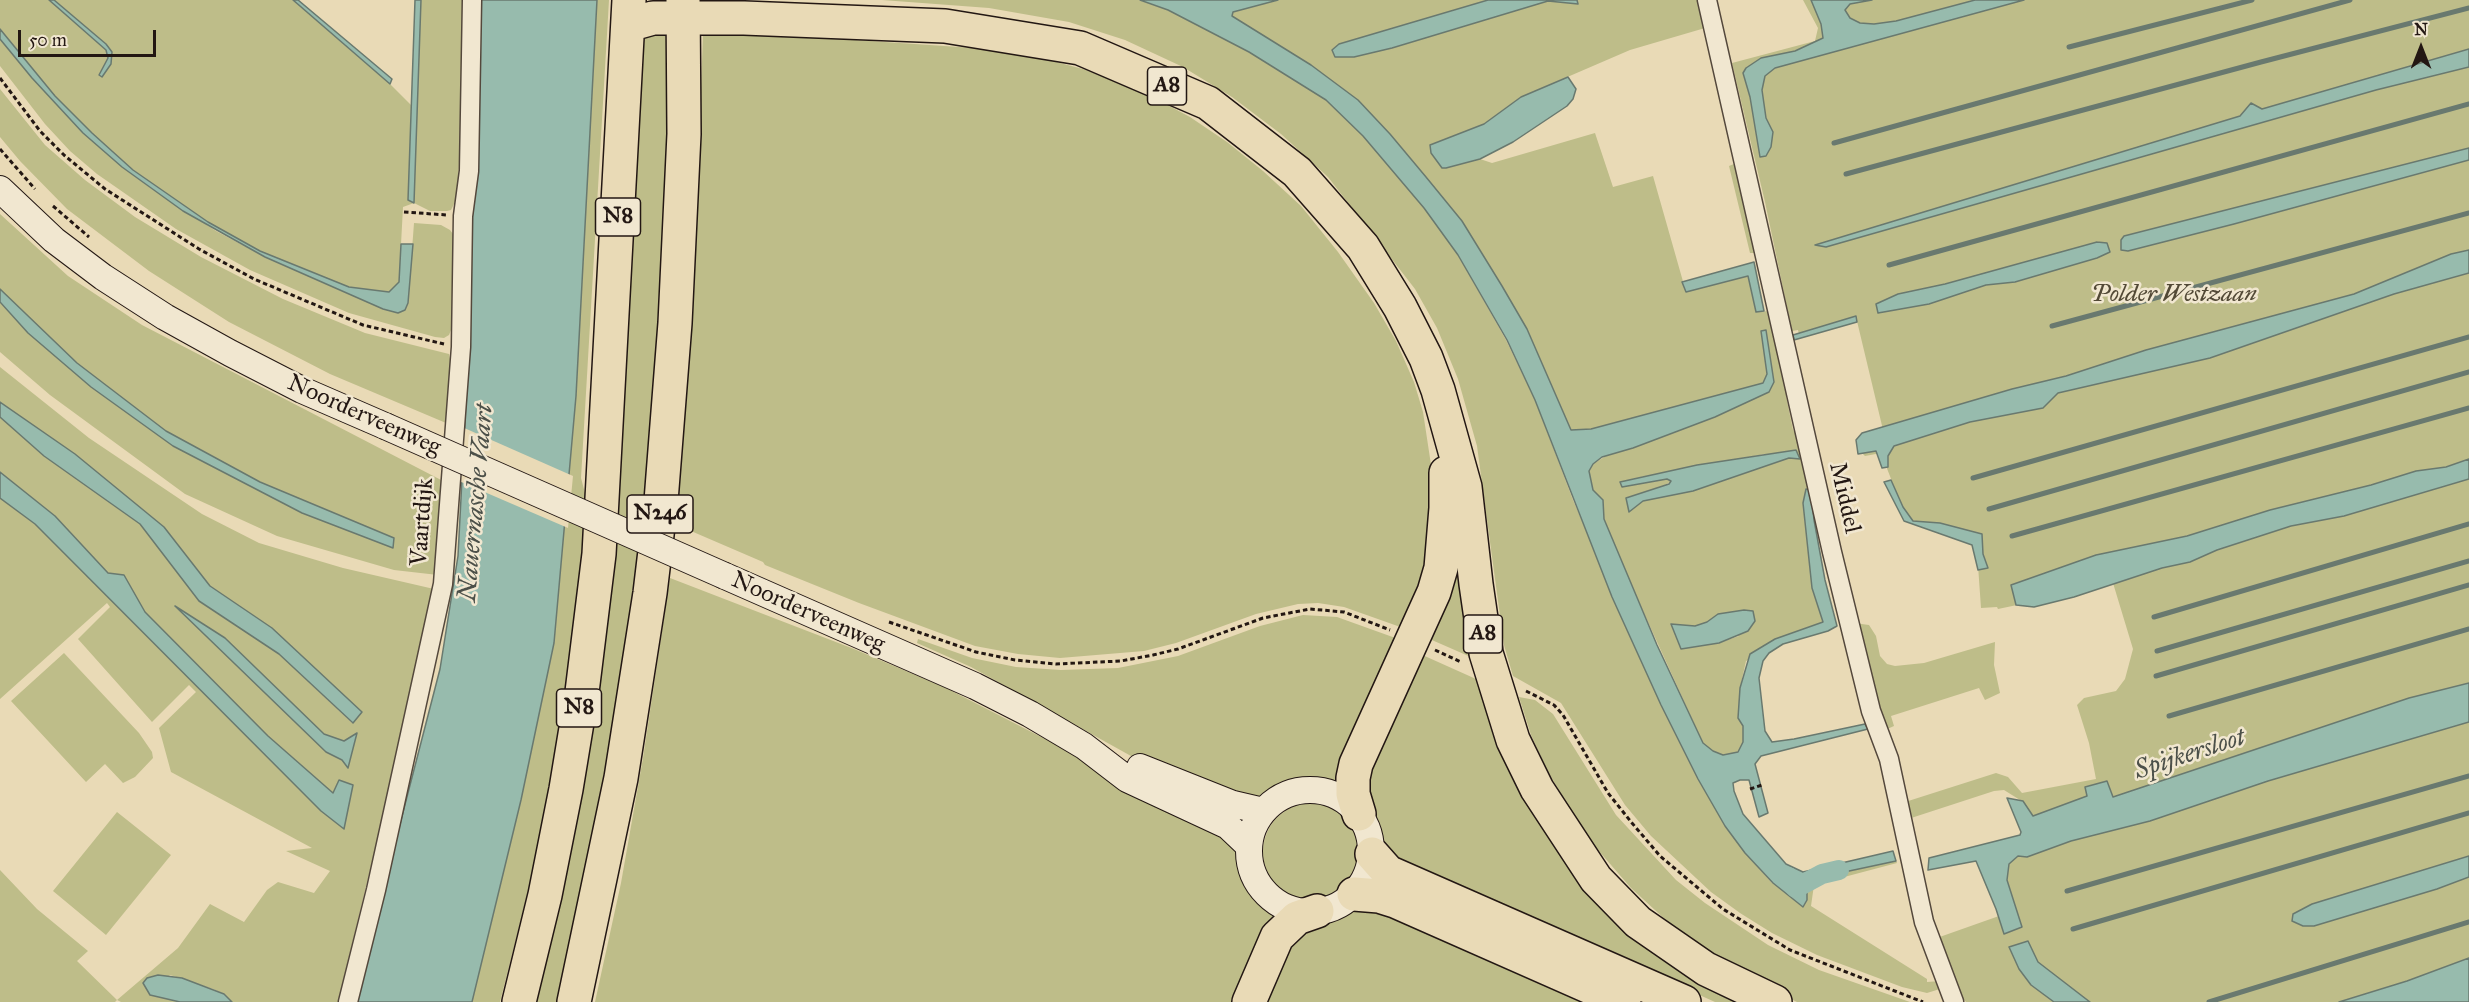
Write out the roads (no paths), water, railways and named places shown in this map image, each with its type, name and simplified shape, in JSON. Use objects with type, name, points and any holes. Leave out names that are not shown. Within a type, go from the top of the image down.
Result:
[{"type":"highway","name":"A8","points":[[628,12],[653,18],[683,9],[744,18],[945,26],[1080,48],[1208,104],[1297,172],[1363,247],[1413,330],[1426,358],[1446,417],[1465,487],[1486,653],[1514,740],[1537,789],[1596,879],[1638,922],[1706,969],[1775,1002]]},
{"type":"highway","name":"N246","points":[[574,1002],[621,778],[661,501],[675,323],[684,134],[683,9]]},
{"type":"highway","name":"N8","points":[[519,1002],[558,832],[582,692],[597,576],[608,410],[628,12]]},
{"type":"highway","name":"A8","points":[[1359,814],[1353,794],[1356,764],[1434,592],[1441,568],[1446,508],[1446,417]]},
{"type":"highway","points":[[1371,854],[1388,872],[1684,1002]]},
{"type":"highway","points":[[1354,894],[1379,896],[1395,901],[1624,1002]]},
{"type":"highway","points":[[1249,1002],[1277,937],[1297,918],[1317,911]]},
{"type":"street","name":"Vaartdijk","points":[[348,1002],[443,584],[460,347],[463,216],[469,171],[472,0]]},
{"type":"street","name":"Middel","points":[[1707,0],[1832,552],[1872,711],[1889,759],[1924,922],[1953,1002]]},
{"type":"street","name":"Noorderveenweg","points":[[0,189],[54,240],[103,277],[165,317],[230,353],[302,390],[975,686],[1030,714],[1084,746],[1127,779],[1228,826],[1248,845]]},
{"type":"street","name":"Noorderveenweg","points":[[1084,746],[1233,804],[1263,811]]},
{"type":"street","points":[[1313,790],[1346,801],[1359,814],[1368,830],[1371,854],[1365,879],[1354,894],[1332,908],[1302,912],[1280,905],[1264,891],[1252,874],[1248,845],[1254,825],[1263,811],[1276,799],[1294,792],[1313,790]]},
{"type":"water","points":[[49,0],[54,0],[106,44],[112,52],[111,64],[102,77],[99,75],[108,58],[106,50]]},
{"type":"water","points":[[293,0],[298,0],[392,79],[390,84]]},
{"type":"water","points":[[415,0],[421,0],[414,203],[408,200]]},
{"type":"water","name":"Nauernasche Vaart","points":[[480,0],[597,0],[576,396],[554,643],[521,800],[472,1002],[354,1002],[440,669],[458,556]]},
{"type":"water","points":[[1140,0],[1278,0],[1233,12],[1232,16],[1311,65],[1358,100],[1426,177],[1462,221],[1527,329],[1571,430],[1591,429],[1763,383],[1767,374],[1761,331],[1766,330],[1774,382],[1769,392],[1715,417],[1633,448],[1602,457],[1593,464],[1589,471],[1593,490],[1603,500],[1604,519],[1657,645],[1703,743],[1723,755],[1738,752],[1743,742],[1743,726],[1738,718],[1740,688],[1750,654],[1775,639],[1823,622],[1812,588],[1803,503],[1806,489],[1811,490],[1825,580],[1837,626],[1828,631],[1783,644],[1769,653],[1763,661],[1759,678],[1765,731],[1772,742],[1865,724],[1868,729],[1761,756],[1755,764],[1768,813],[1759,817],[1749,780],[1733,783],[1734,791],[1743,814],[1786,864],[1803,872],[1893,851],[1896,861],[1807,880],[1807,900],[1803,907],[1773,883],[1745,853],[1725,826],[1698,779],[1661,705],[1612,597],[1535,400],[1507,340],[1458,255],[1424,208],[1363,136],[1326,100],[1249,52],[1168,10]]},
{"type":"water","points":[[1488,0],[1577,0],[1578,4],[1548,1],[1392,48],[1354,57],[1335,57],[1332,50],[1339,44]]},
{"type":"water","points":[[1811,0],[1872,0],[1850,4],[1845,10],[1850,18],[1860,23],[1874,24],[1896,21],[1975,0],[2024,0],[1775,68],[1765,76],[1762,90],[1766,118],[1773,132],[1771,147],[1766,156],[1760,157],[1750,97],[1743,73],[1746,68],[1761,58],[1795,51],[1823,38],[1821,24]]},
{"type":"water","points":[[0,29],[55,96],[133,170],[208,222],[260,251],[349,287],[389,292],[399,282],[401,244],[413,244],[408,303],[405,310],[398,313],[383,309],[265,257],[183,211],[122,167],[83,133],[32,78],[0,39]]},
{"type":"water","points":[[2469,49],[2469,67],[2376,90],[1826,247],[1815,245],[2240,116],[2251,103],[2262,109]]},
{"type":"water","points":[[1568,77],[1576,89],[1573,99],[1567,106],[1513,142],[1480,159],[1446,168],[1442,168],[1431,153],[1430,145],[1484,124],[1521,97]]},
{"type":"water","points":[[2469,148],[2469,160],[2234,224],[2128,251],[2121,250],[2121,240],[2124,236]]},
{"type":"water","points":[[2097,242],[2107,243],[2110,252],[2097,258],[2015,282],[1986,285],[1929,304],[1878,313],[1876,304],[1898,294],[1945,284]]},
{"type":"water","points":[[2469,250],[2469,273],[2394,294],[2210,358],[2058,393],[2043,408],[1970,422],[1894,446],[1888,456],[1888,467],[1882,468],[1876,451],[1858,454],[1856,440],[1862,433],[2012,389],[2066,376],[2146,350],[2354,294],[2451,254]]},
{"type":"water","points":[[1754,262],[1764,311],[1756,312],[1748,276],[1686,292],[1682,282]]},
{"type":"water","points":[[0,289],[77,363],[166,431],[260,482],[394,538],[393,548],[302,513],[173,446],[91,387],[28,333],[0,302]]},
{"type":"water","points":[[1856,316],[1857,322],[1794,340],[1793,335]]},
{"type":"water","points":[[0,402],[75,454],[164,527],[210,586],[272,628],[362,712],[353,723],[279,654],[199,601],[140,524],[44,456],[0,417]]},
{"type":"water","points":[[1796,450],[1800,459],[1789,458],[1693,491],[1643,501],[1629,512],[1626,498],[1669,484],[1671,481],[1667,479],[1622,487],[1620,482],[1697,465]]},
{"type":"water","points":[[2469,459],[2469,479],[2344,516],[2291,526],[2217,550],[2190,562],[2162,568],[2074,597],[2034,607],[2016,605],[2011,585],[2096,555],[2187,536],[2270,510],[2371,485],[2416,471],[2446,467]]},
{"type":"water","points":[[0,472],[55,516],[108,573],[124,575],[145,612],[268,736],[333,793],[339,780],[353,785],[344,829],[321,811],[35,524],[0,498]]},
{"type":"water","points":[[1891,480],[1903,507],[1913,521],[1940,523],[1982,534],[1983,554],[1988,568],[1978,570],[1972,545],[1904,521],[1884,482]]},
{"type":"water","points":[[175,606],[225,638],[324,734],[344,741],[357,733],[348,768],[342,760],[326,752]]},
{"type":"water","points":[[1753,611],[1755,621],[1748,631],[1719,643],[1681,649],[1671,624],[1695,626],[1707,622],[1718,614]]},
{"type":"water","points":[[2469,683],[2469,722],[2268,781],[2150,821],[2071,841],[2027,857],[2018,856],[2009,864],[2007,880],[2022,927],[2004,934],[1976,861],[1928,870],[1929,858],[2020,835],[2021,832],[2007,798],[2023,801],[2033,816],[2087,796],[2085,787],[2107,781],[2113,797],[2409,698]]},
{"type":"water","points":[[2469,856],[2469,877],[2437,889],[2314,926],[2303,926],[2292,921],[2293,914],[2312,904]]},
{"type":"water","points":[[2028,941],[2038,962],[2090,1002],[2054,1002],[2031,985],[2019,969],[2009,947]]},
{"type":"water","points":[[2469,958],[2469,1002],[2339,1002],[2407,981]]},
{"type":"water","points":[[158,975],[182,978],[224,994],[232,1002],[180,1002],[150,995],[143,983],[147,978]]},
{"type":"waterway","points":[[2069,47],[2252,0]]},
{"type":"waterway","points":[[1834,143],[2350,0]]},
{"type":"waterway","points":[[1846,174],[2469,8]]},
{"type":"waterway","points":[[1889,265],[2469,104]]},
{"type":"waterway","points":[[2052,326],[2469,213]]},
{"type":"waterway","points":[[1973,478],[2469,337]]},
{"type":"waterway","points":[[1989,509],[2469,372]]},
{"type":"waterway","points":[[2012,536],[2469,408]]},
{"type":"waterway","points":[[2154,617],[2469,524]]},
{"type":"waterway","points":[[2157,651],[2469,561]]},
{"type":"waterway","points":[[2156,676],[2469,585]]},
{"type":"waterway","points":[[2169,716],[2469,629]]},
{"type":"waterway","points":[[2067,891],[2469,776]]},
{"type":"waterway","points":[[2073,929],[2469,813]]},
{"type":"waterway","points":[[1788,877],[1796,888],[1822,874],[1839,870]]},
{"type":"waterway","points":[[2209,1002],[2469,922]]},
{"type":"park label","name":"Polder Westzaan","points":[[2174,295]]},
{"type":"water label","name":"Spijkersloot","points":[[2190,755]]}]
